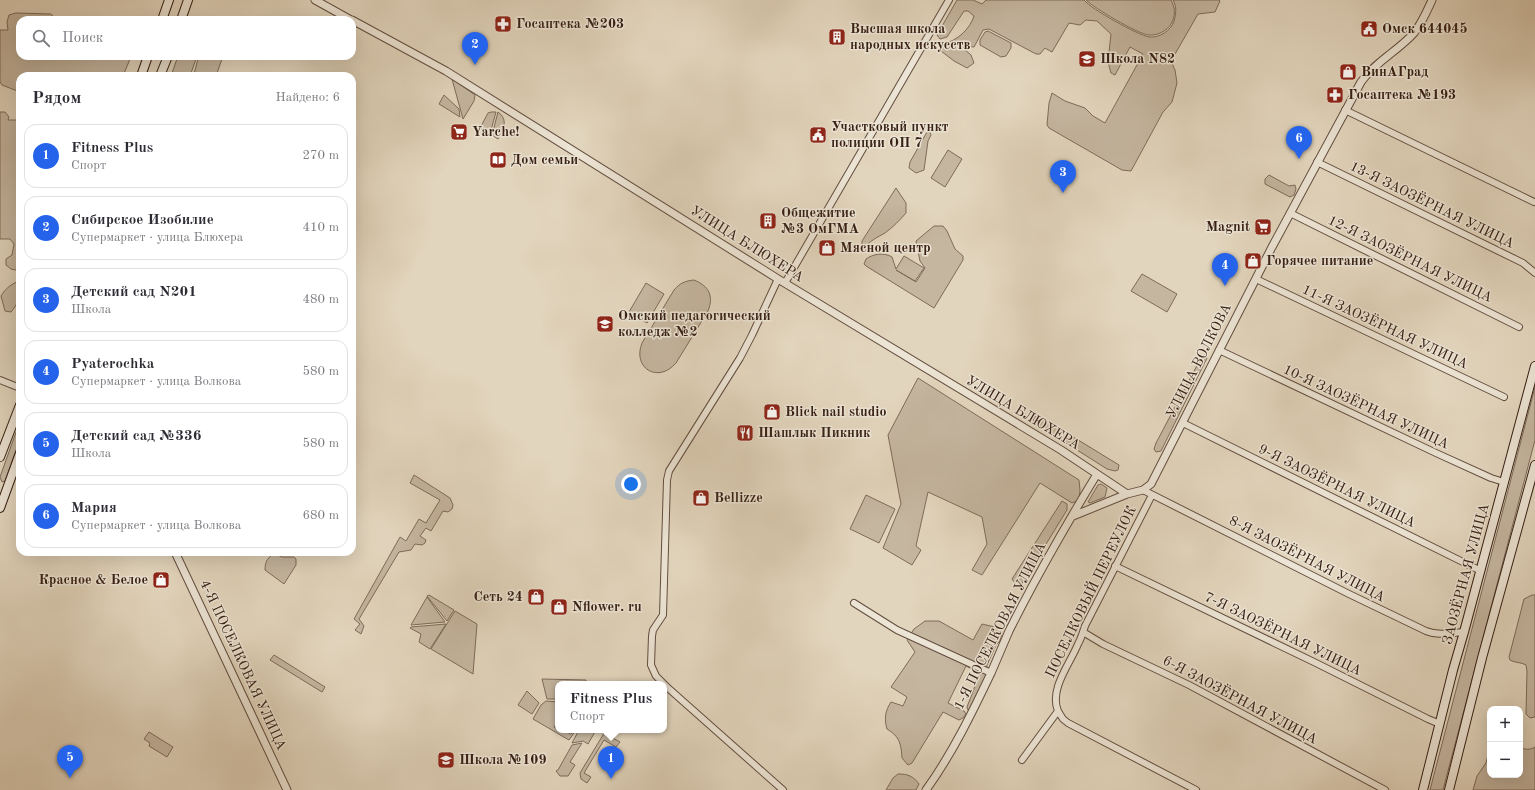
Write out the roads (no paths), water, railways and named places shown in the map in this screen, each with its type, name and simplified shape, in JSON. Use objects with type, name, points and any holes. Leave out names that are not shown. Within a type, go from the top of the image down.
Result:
[{"type":"main road","points":[[163,16],[169,0]]},
{"type":"main road","points":[[182,16],[188,0]]},
{"type":"main road","points":[[142,72],[147,60]]},
{"type":"main road","points":[[162,72],[166,60]]},
{"type":"main road","name":"ЗАОЗЁРНАЯ УЛИЦА","points":[[1423,790],[1453,670],[1481,571],[1535,366]]},
{"type":"main road","points":[[0,457],[16,415]]},
{"type":"main road","points":[[0,508],[4,487],[16,462]]},
{"type":"main road","points":[[1449,790],[1482,658],[1535,465]]},
{"type":"street","name":"УЛИЦА БЛЮХЕРА","points":[[315,0],[345,16]]},
{"type":"street","points":[[785,283],[949,0]]},
{"type":"street","name":"УЛИЦА ВОЛКОВА","points":[[1143,490],[1151,484],[1290,213],[1345,110],[1367,73],[1374,65],[1397,49],[1415,32],[1422,22],[1432,0]]},
{"type":"street","name":"УЛИЦА БЛЮХЕРА","points":[[356,22],[446,71],[778,279],[1032,432],[1127,494]]},
{"type":"street","points":[[1345,110],[1534,202]]},
{"type":"street","name":"13-Я ЗАОЗЁРНАЯ УЛИЦА","points":[[1317,162],[1523,263],[1535,273]]},
{"type":"street","name":"12-Я ЗАОЗЁРНАЯ УЛИЦА","points":[[1290,213],[1518,327]]},
{"type":"street","points":[[661,681],[652,671],[651,648],[653,630],[663,615],[667,480],[669,471],[740,358],[778,279]]},
{"type":"street","name":"11-Я ЗАОЗЁРНАЯ УЛИЦА","points":[[1256,279],[1504,397]]},
{"type":"street","name":"10-Я ЗАОЗЁРНАЯ УЛИЦА","points":[[1219,350],[1436,453],[1491,478],[1504,482]]},
{"type":"street","points":[[0,380],[16,386]]},
{"type":"street","name":"9-Я ЗАОЗЁРНАЯ УЛИЦА","points":[[1183,423],[1481,571]]},
{"type":"street","name":"1-Я ПОСЕЛКОВАЯ УЛИЦА","points":[[926,790],[958,738],[991,673],[1009,632],[1050,554],[1097,474]]},
{"type":"street","points":[[1073,516],[1127,494],[1143,490]]},
{"type":"street","name":"8-Я ЗАОЗЁРНАЯ УЛИЦА","points":[[1143,490],[1349,594],[1432,634],[1464,632]]},
{"type":"street","name":"ПОСЕЛКОВЫЙ ПЕРЕУЛОК","points":[[1058,711],[1055,704],[1059,683],[1079,643],[1082,632],[1152,494]]},
{"type":"street","name":"4-Я ПОСЕЛКОВАЯ УЛИЦА","points":[[177,556],[287,790]]},
{"type":"street","name":"7-Я ЗАОЗЁРНАЯ УЛИЦА","points":[[1115,566],[1440,724]]},
{"type":"street","points":[[854,603],[897,630],[991,673]]},
{"type":"street","name":"6-Я ЗАОЗЁРНАЯ УЛИЦА","points":[[1082,632],[1103,644],[1189,686],[1385,790]]},
{"type":"street","points":[[667,687],[783,790]]},
{"type":"street","points":[[1022,760],[1058,711],[1063,719],[1068,723],[1196,790]]},
{"type":"place","name":"Госаптека №203","points":[[503,24]]},
{"type":"place","name":"Омск 644045","points":[[1369,29]]},
{"type":"place","name":"Высшая школа народных искусств","points":[[837,37]]},
{"type":"place","name":"Школа N82","points":[[1087,59]]},
{"type":"place","name":"Сибирское Изобилие","points":[[475,65]]},
{"type":"place","name":"ВинАГрад","points":[[1348,72]]},
{"type":"place","name":"Госаптека №193","points":[[1335,95]]},
{"type":"place","name":"Yarche!","points":[[459,132]]},
{"type":"place","name":"Участковый пункт полиции ОП 7","points":[[818,135]]},
{"type":"place","name":"Мария","points":[[1299,159]]},
{"type":"place","name":"Дом семьи","points":[[498,160]]},
{"type":"place","name":"Детский сад N201","points":[[1063,193]]},
{"type":"place","name":"Общежитие №3 ОмГМА","points":[[768,221]]},
{"type":"place","name":"Magnit","points":[[1263,227]]},
{"type":"place","name":"Мясной центр","points":[[827,248]]},
{"type":"place","name":"Горячее питание","points":[[1253,261]]},
{"type":"place","name":"Pyaterochka","points":[[1225,286]]},
{"type":"place","name":"Омский педагогический колледж №2","points":[[605,324]]},
{"type":"place","name":"Blick nail studio","points":[[772,412]]},
{"type":"place","name":"Шашлык Пикник","points":[[745,433]]},
{"type":"place","name":"Bellizze","points":[[701,498]]},
{"type":"place","name":"Красное & Белое","points":[[161,580]]},
{"type":"place","name":"Сеть 24","points":[[536,597]]},
{"type":"place","name":"Nflower. ru","points":[[559,607]]},
{"type":"place","name":"Школа №109","points":[[446,760]]},
{"type":"place","name":"Детский сад №336","points":[[70,778]]},
{"type":"place","name":"Fitness Plus","points":[[611,779]]}]
